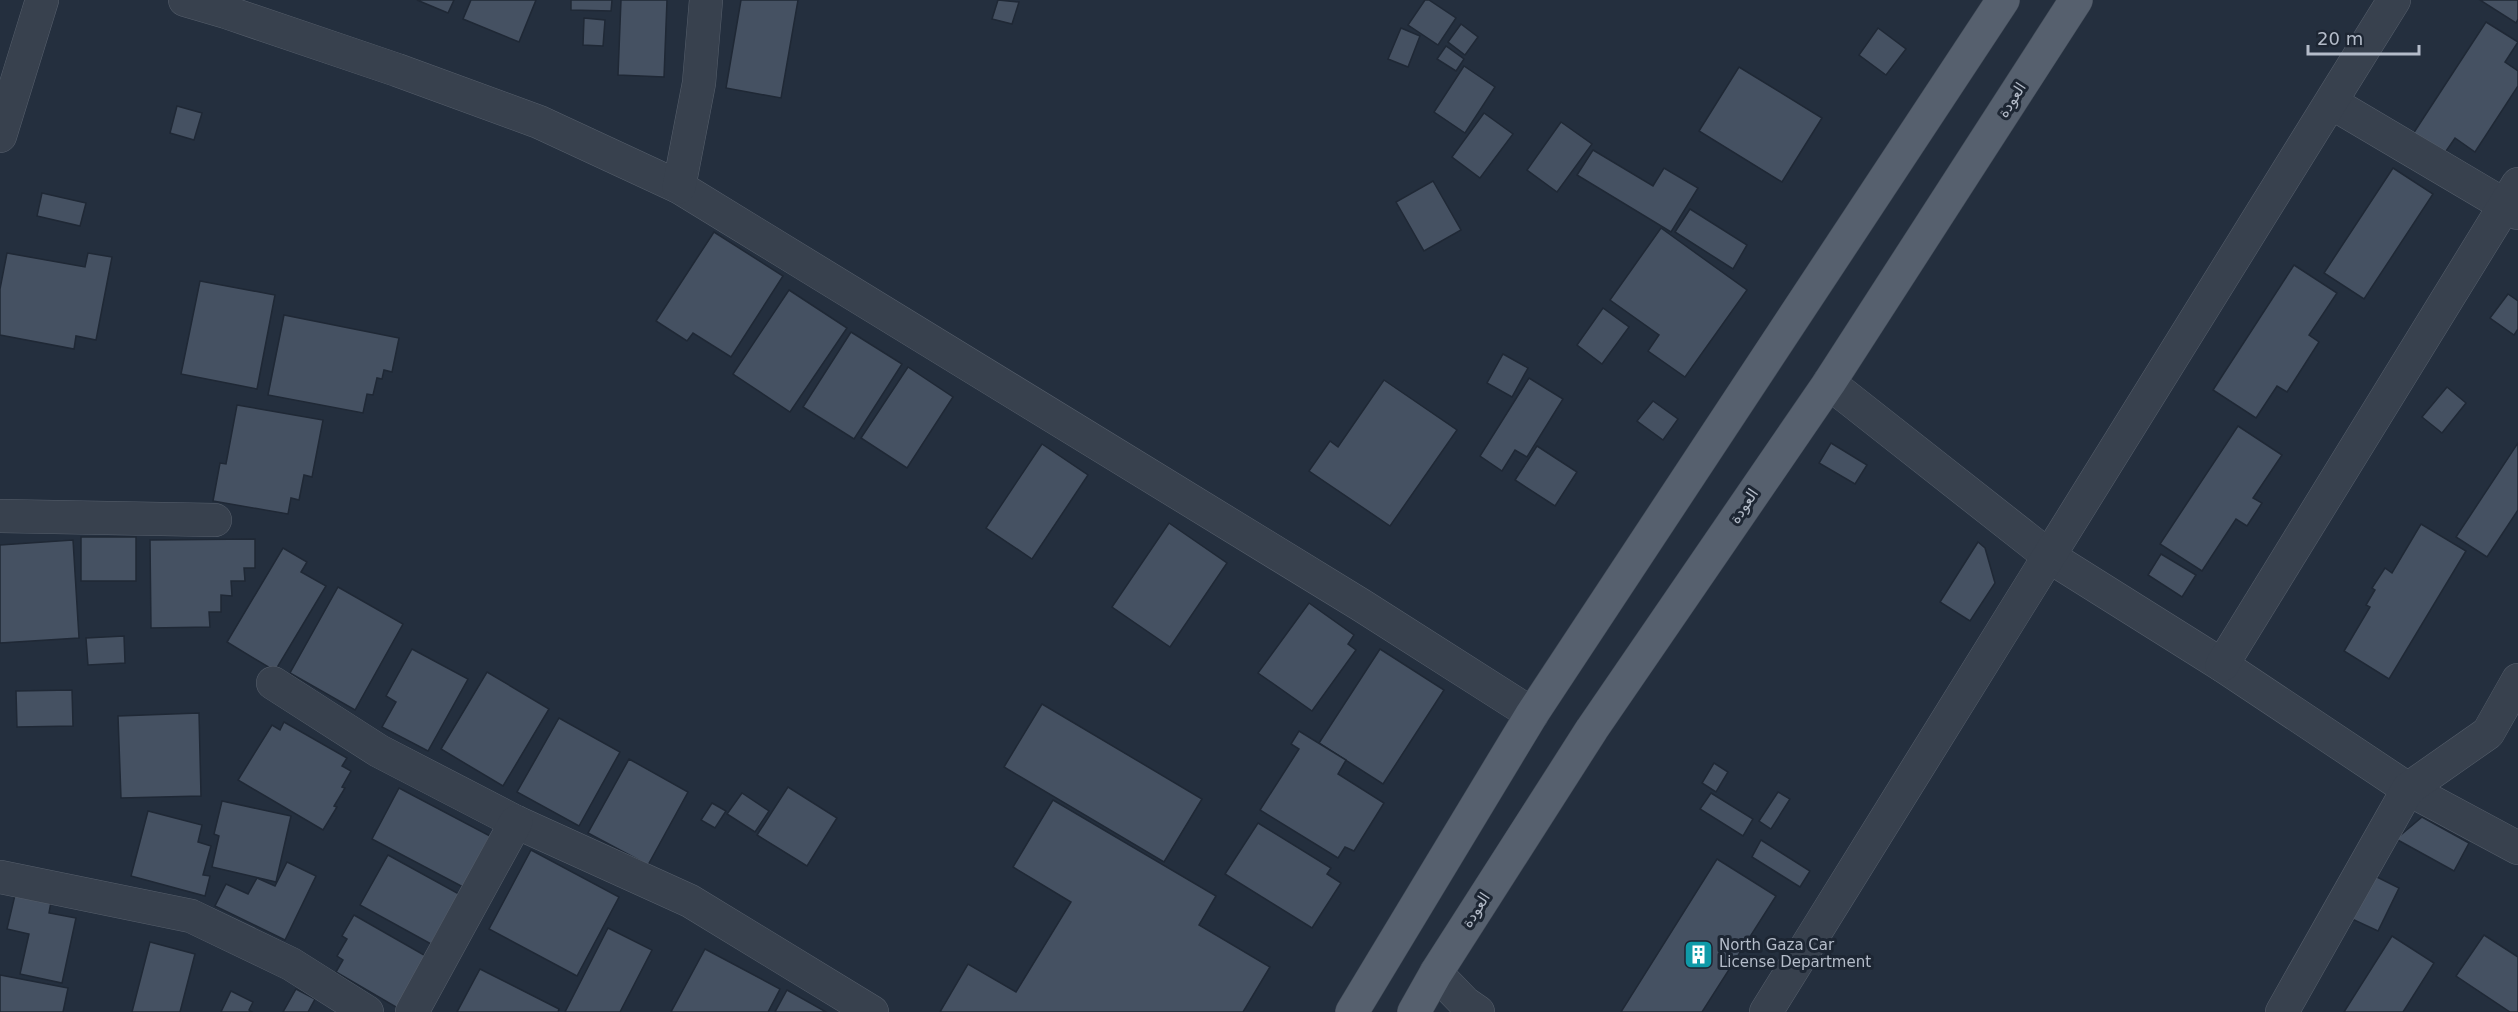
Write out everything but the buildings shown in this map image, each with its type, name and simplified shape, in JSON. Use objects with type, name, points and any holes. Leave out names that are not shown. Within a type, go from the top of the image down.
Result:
[{"type":"main road","points":[[1352,1012],[1532,714],[2004,0]]},
{"type":"main road","name":"العودة","points":[[1414,1012],[1436,972],[1592,729],[1829,383],[2076,0]]},
{"type":"street","points":[[0,135],[42,0]]},
{"type":"street","points":[[185,0],[397,70],[539,122],[679,187],[1361,605],[1532,714]]},
{"type":"street","points":[[679,187],[699,83],[706,0]]},
{"type":"street","points":[[1766,1012],[2332,104],[2394,0]]},
{"type":"street","points":[[2222,665],[2513,201],[2332,104]]},
{"type":"street","points":[[1829,383],[2050,557],[2222,665],[2408,789],[2518,848]]},
{"type":"street","points":[[0,516],[214,520]]},
{"type":"street","points":[[2282,1012],[2408,789],[2488,733],[2518,680]]},
{"type":"street","points":[[273,683],[379,751],[516,822],[690,901],[872,1012]]},
{"type":"street","points":[[412,1012],[516,822]]},
{"type":"street","points":[[0,877],[191,916],[291,964],[367,1012]]},
{"type":"street","points":[[1436,972],[1465,1003],[1478,1012]]},
{"type":"place","name":"North Gaza Car License Department","points":[[1698,954]]}]
